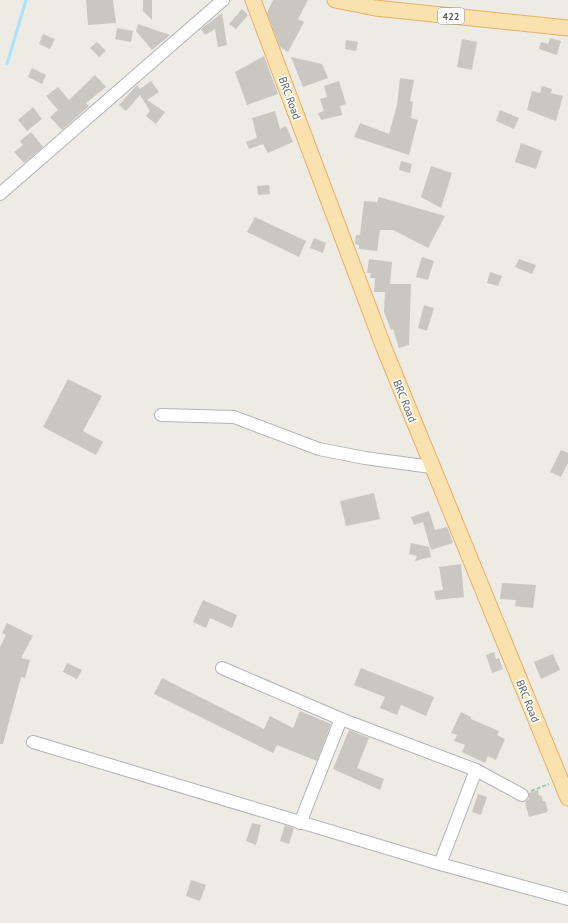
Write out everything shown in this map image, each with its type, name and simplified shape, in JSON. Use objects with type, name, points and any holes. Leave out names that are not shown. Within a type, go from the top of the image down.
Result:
[{"type":"main road","name":"BRC Road","points":[[253,0],[384,348],[431,467],[459,531],[568,798]]},
{"type":"main road","name":"422","points":[[335,0],[375,8],[568,28]]},
{"type":"street","points":[[0,194],[223,0]]},
{"type":"street","points":[[160,415],[234,417],[319,449],[365,458],[431,467]]},
{"type":"street","points":[[222,668],[341,719],[476,770],[522,795]]},
{"type":"street","points":[[300,823],[341,719]]},
{"type":"street","points":[[33,742],[300,823],[440,864],[568,899]]},
{"type":"street","points":[[440,864],[476,770]]},
{"type":"path","points":[[522,795],[560,779]]},
{"type":"building","points":[[86,0],[113,0],[116,23],[88,25]]},
{"type":"building","points":[[143,0],[152,0],[152,20],[143,11]]},
{"type":"building","points":[[273,0],[308,0],[298,19],[304,22],[288,52],[280,47],[267,13]]},
{"type":"building","points":[[242,9],[248,15],[236,29],[229,24]]},
{"type":"building","points":[[222,13],[227,45],[218,47],[215,29],[205,35],[201,29]]},
{"type":"building","points":[[138,24],[170,35],[152,50],[136,31]]},
{"type":"building","points":[[117,28],[133,31],[131,42],[115,39]]},
{"type":"building","points":[[43,34],[55,39],[50,49],[39,44]]},
{"type":"building","points":[[550,38],[561,41],[557,55],[539,49],[541,42],[548,44]]},
{"type":"building","points":[[462,39],[477,42],[472,70],[457,67]]},
{"type":"building","points":[[346,40],[358,42],[356,51],[345,49]]},
{"type":"building","points":[[97,42],[106,51],[99,57],[90,48]]},
{"type":"building","points":[[264,56],[278,94],[247,105],[235,72]]},
{"type":"building","points":[[291,57],[322,64],[328,78],[303,87]]},
{"type":"building","points":[[32,68],[46,75],[42,84],[28,77]]},
{"type":"building","points":[[95,75],[106,87],[86,103],[89,106],[62,130],[50,117],[58,110],[46,96],[58,87],[69,100]]},
{"type":"building","points":[[400,78],[414,80],[410,101],[413,102],[411,118],[418,120],[409,155],[354,137],[360,123],[389,134],[397,105]]},
{"type":"building","points":[[151,81],[159,92],[147,100],[165,112],[156,124],[146,116],[150,111],[140,95],[126,111],[119,105],[137,85],[140,89]]},
{"type":"building","points":[[339,81],[346,104],[340,106],[342,115],[321,120],[318,113],[324,111],[320,99],[327,97],[324,86]]},
{"type":"building","points":[[542,86],[552,89],[551,93],[563,96],[556,121],[527,110],[532,91],[540,93]]},
{"type":"building","points":[[33,107],[42,119],[27,131],[18,120]]},
{"type":"building","points":[[500,110],[519,118],[514,129],[496,121]]},
{"type":"building","points":[[275,111],[280,129],[286,126],[293,142],[268,153],[263,144],[249,149],[246,142],[257,138],[252,118]]},
{"type":"building","points":[[31,132],[43,147],[24,163],[14,152],[23,145],[20,141]]},
{"type":"building","points":[[521,143],[542,151],[536,169],[515,162]]},
{"type":"building","points":[[401,161],[412,164],[410,173],[399,170]]},
{"type":"building","points":[[431,166],[452,173],[441,208],[421,197]]},
{"type":"building","points":[[269,185],[270,194],[258,195],[257,186]]},
{"type":"building","points":[[379,197],[445,216],[428,248],[393,230],[380,230],[377,251],[359,249],[359,245],[355,244],[356,235],[360,235],[364,201],[377,202]]},
{"type":"building","points":[[255,217],[306,241],[299,257],[247,232]]},
{"type":"building","points":[[314,238],[326,243],[323,253],[310,248]]},
{"type":"building","points":[[422,257],[434,261],[428,280],[416,277]]},
{"type":"building","points":[[369,259],[392,262],[390,284],[411,284],[409,345],[399,348],[393,329],[391,330],[384,312],[385,292],[374,292],[375,278],[370,278],[371,273],[367,273]]},
{"type":"building","points":[[519,259],[536,265],[532,274],[515,267]]},
{"type":"building","points":[[490,272],[502,276],[498,286],[487,283]]},
{"type":"building","points":[[424,305],[434,308],[427,331],[418,328]]},
{"type":"building","points":[[68,379],[102,396],[83,431],[103,442],[96,455],[43,427]]},
{"type":"building","points":[[561,450],[568,453],[568,463],[561,477],[550,472]]},
{"type":"building","points":[[374,493],[380,519],[346,526],[340,501]]},
{"type":"building","points":[[429,511],[435,530],[447,527],[453,543],[431,550],[423,522],[414,525],[411,517]]},
{"type":"building","points":[[411,543],[429,547],[431,557],[415,561],[417,556],[409,554]]},
{"type":"building","points":[[461,564],[464,597],[436,600],[434,591],[443,590],[439,567]]},
{"type":"building","points":[[502,583],[536,585],[533,608],[515,606],[516,600],[500,599]]},
{"type":"building","points":[[203,600],[237,615],[232,628],[210,618],[206,628],[193,622]]},
{"type":"building","points":[[7,623],[33,636],[21,658],[30,660],[25,678],[21,677],[3,744],[0,744],[0,647],[6,635],[2,633]]},
{"type":"building","points":[[494,652],[496,659],[499,658],[503,669],[492,673],[486,655]]},
{"type":"building","points":[[553,654],[560,670],[541,679],[534,662]]},
{"type":"building","points":[[67,663],[82,670],[77,679],[63,672]]},
{"type":"building","points":[[361,668],[434,697],[426,716],[401,705],[397,715],[380,708],[385,697],[354,685]]},
{"type":"building","points":[[162,678],[264,729],[270,716],[293,728],[300,711],[331,724],[317,761],[277,745],[273,753],[154,694]]},
{"type":"building","points":[[461,712],[471,717],[471,719],[499,731],[497,735],[505,739],[496,760],[488,756],[485,763],[462,752],[465,745],[454,741],[457,735],[451,733]]},
{"type":"building","points":[[349,730],[369,738],[357,768],[384,779],[380,790],[333,769]]},
{"type":"building","points":[[538,790],[539,796],[541,795],[543,801],[545,801],[548,810],[547,812],[529,817],[525,802],[529,799],[529,793]]},
{"type":"building","points":[[478,794],[487,797],[481,815],[472,812]]},
{"type":"building","points":[[252,823],[261,825],[256,845],[246,841]]},
{"type":"building","points":[[285,825],[294,828],[289,844],[280,841]]},
{"type":"building","points":[[191,880],[206,885],[200,901],[186,896]]},
{"type":"waterway","points":[[7,64],[26,0]]}]
